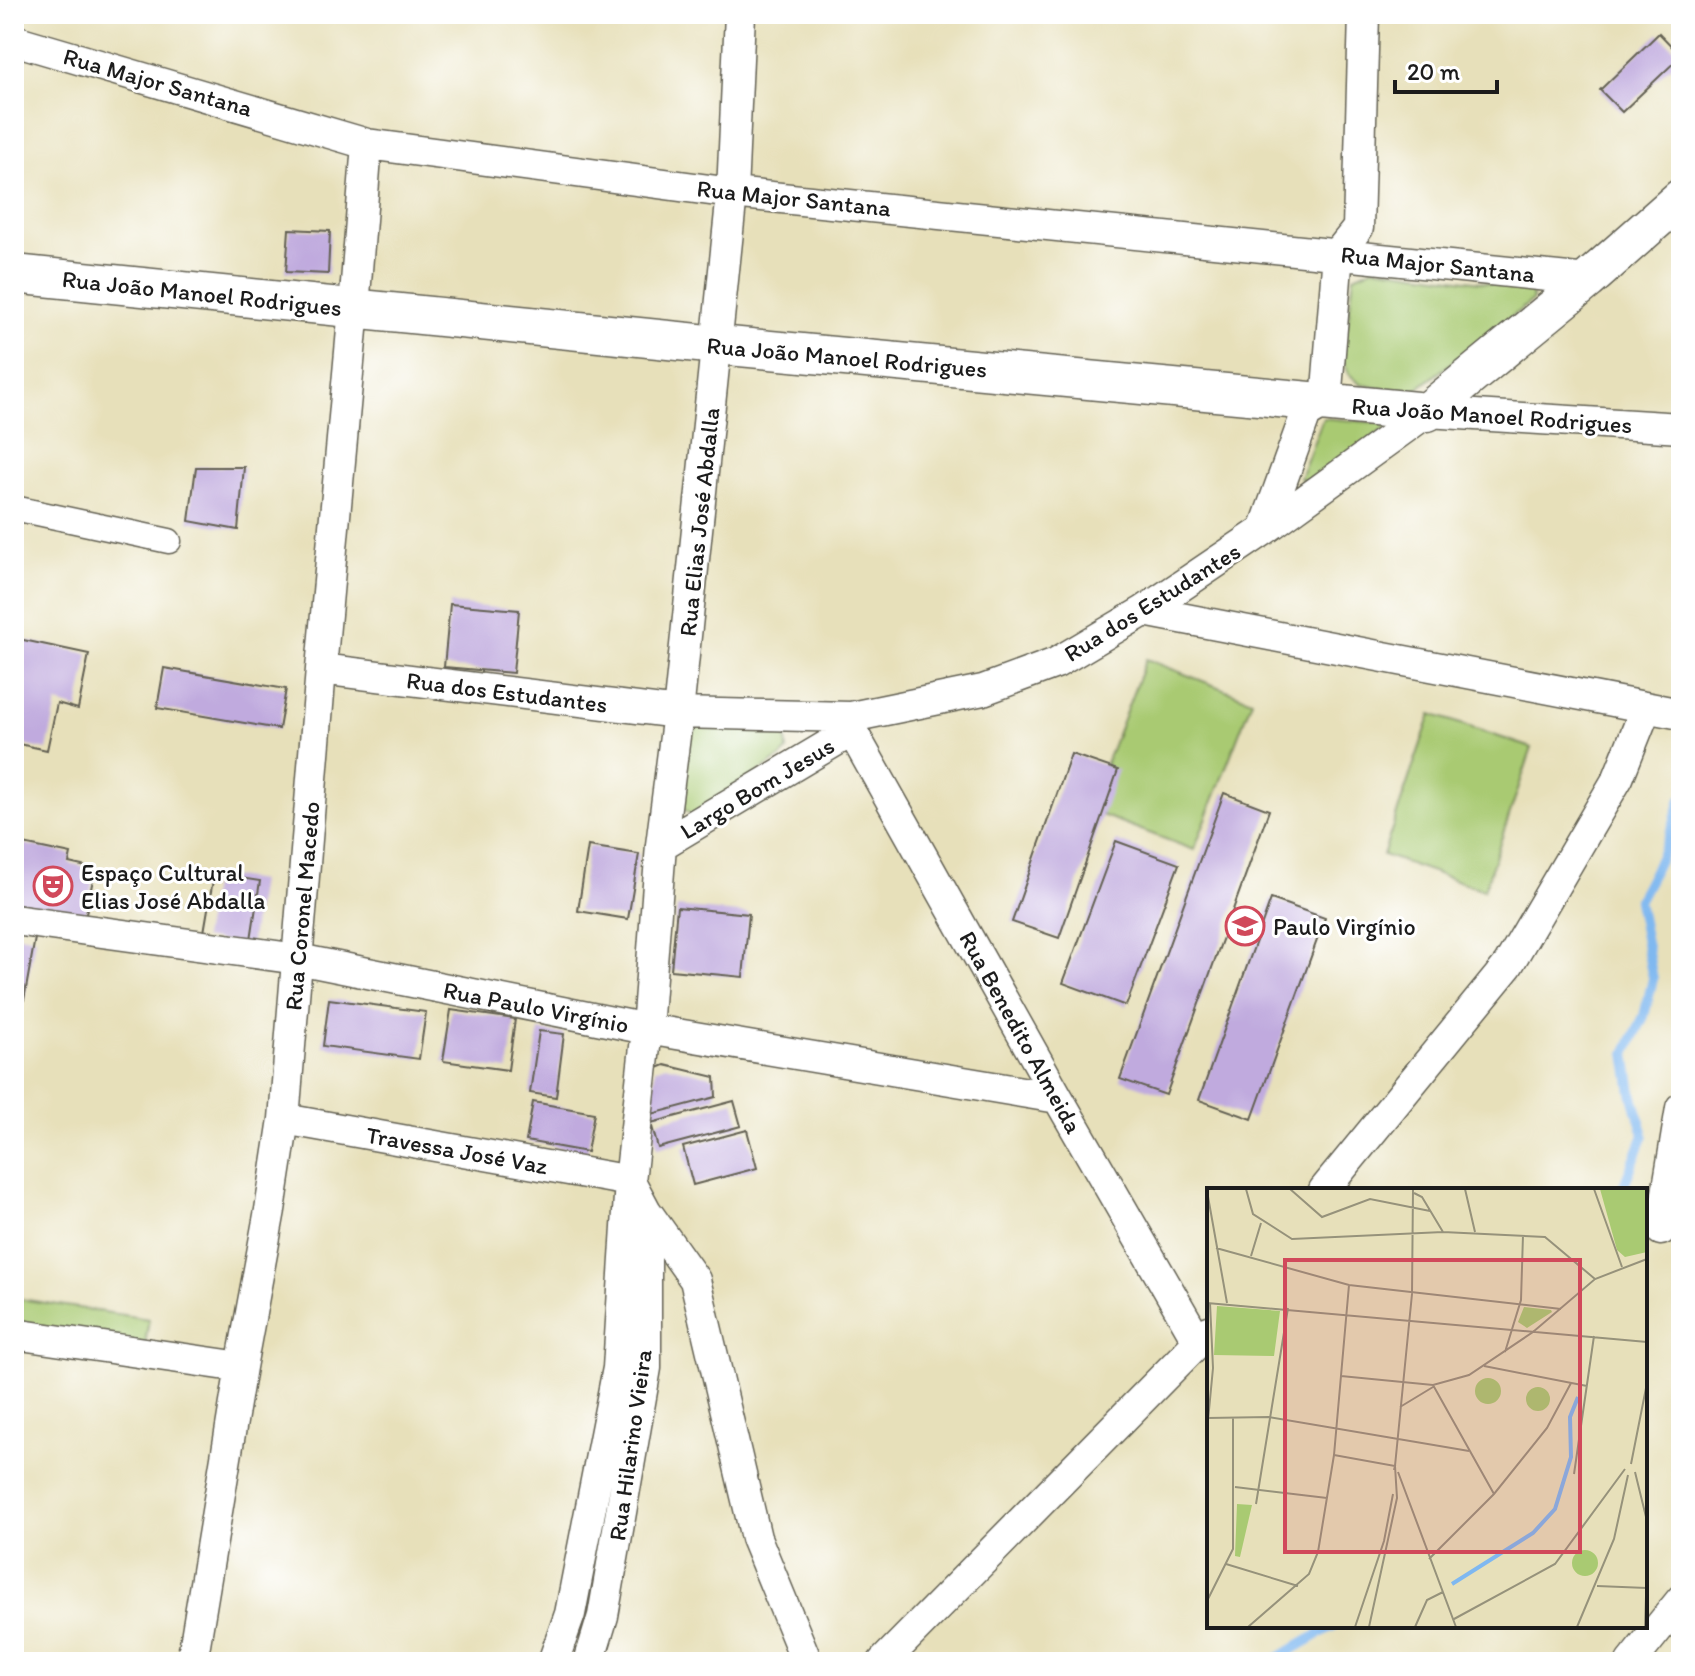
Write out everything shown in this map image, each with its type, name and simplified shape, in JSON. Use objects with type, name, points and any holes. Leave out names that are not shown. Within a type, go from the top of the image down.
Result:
[{"type":"street","name":"Rua Elias José Abdalla","points":[[647,1029],[661,845],[678,713],[732,193],[740,14]]},
{"type":"street","points":[[1264,530],[1306,414],[1326,402],[1338,253],[1358,228],[1364,14]]},
{"type":"street","name":"Rua Major Santana","points":[[14,40],[367,144],[732,193],[1588,280]]},
{"type":"street","name":"Rua Coronel Macedo","points":[[192,1662],[284,1119],[367,144]]},
{"type":"street","name":"Rua dos Estudantes","points":[[321,669],[678,713],[851,724],[983,690],[1056,663],[1144,611],[1264,530],[1427,412],[1588,280],[1681,198]]},
{"type":"street","name":"Rua João Manoel Rodrigues","points":[[15,279],[354,308],[1427,412],[1681,428]]},
{"type":"street","points":[[14,508],[169,541]]},
{"type":"street","points":[[1144,611],[1681,714]]},
{"type":"street","points":[[1326,1188],[1508,965],[1618,778],[1646,708]]},
{"type":"street","name":"Largo Bom Jesus","points":[[661,845],[851,724]]},
{"type":"street","name":"Rua Benedito Almeida","points":[[851,724],[1058,1098],[1204,1337]]},
{"type":"street","name":"Rua Paulo Virgínio","points":[[14,920],[298,959],[647,1029],[1058,1098]]},
{"type":"street","name":"Rua Hilarino Vieira","points":[[553,1662],[570,1614],[618,1368],[630,1181],[647,1029]]},
{"type":"street","points":[[1661,1230],[1681,1108]]},
{"type":"street","name":"Travessa José Vaz","points":[[284,1119],[630,1181]]},
{"type":"street","name":"Rua Hilarino Vieira","points":[[589,1662],[603,1616],[646,1368],[646,1211],[630,1181]]},
{"type":"street","points":[[646,1211],[695,1280],[756,1538],[807,1662]]},
{"type":"street","points":[[14,1334],[241,1367]]},
{"type":"street","points":[[883,1662],[1204,1337]]},
{"type":"street","points":[[1631,1662],[1681,1600]]},
{"type":"green space","points":[[1374,267],[1530,289],[1533,300],[1416,390],[1389,390],[1360,384],[1349,374],[1343,359],[1354,276]]},
{"type":"green space","points":[[1323,418],[1391,424],[1311,484],[1300,478]]},
{"type":"green space","points":[[1146,659],[1252,700],[1194,850],[1088,810]]},
{"type":"green space","points":[[1431,714],[1532,748],[1484,890],[1383,855]]},
{"type":"green space","points":[[699,726],[782,732],[787,751],[692,816],[682,807],[690,735]]},
{"type":"green space","points":[[14,1298],[149,1319],[145,1345],[14,1325]]},
{"type":"building","points":[[1659,33],[1681,56],[1622,112],[1600,90]]},
{"type":"building","points":[[289,229],[330,231],[328,274],[286,272]]},
{"type":"building","points":[[196,467],[244,467],[238,530],[189,521]]},
{"type":"building","points":[[450,604],[519,610],[513,673],[444,667]]},
{"type":"building","points":[[14,638],[89,654],[78,709],[57,703],[47,750],[14,743]]},
{"type":"building","points":[[164,668],[286,689],[279,729],[157,708]]},
{"type":"building","points":[[1071,754],[1118,770],[1059,938],[1012,922]]},
{"type":"building","points":[[1224,793],[1269,810],[1166,1095],[1120,1079]]},
{"type":"building","points":[[1116,841],[1179,864],[1126,1006],[1063,983]]},
{"type":"building","name":"Espaço Cultural Elias José Abdalla","points":[[14,842],[71,854],[69,863],[95,869],[85,919],[14,904]]},
{"type":"building","points":[[588,846],[639,854],[628,919],[578,911]]},
{"type":"building","points":[[214,874],[260,881],[250,946],[203,938]]},
{"type":"building","points":[[1271,899],[1325,918],[1252,1119],[1199,1100]]},
{"type":"building","points":[[677,907],[749,914],[743,977],[671,970]]},
{"type":"building","points":[[14,934],[35,938],[24,1000],[14,998]]},
{"type":"building","points":[[329,999],[426,1012],[419,1059],[323,1046]]},
{"type":"building","points":[[451,1010],[515,1019],[508,1070],[443,1061]]},
{"type":"building","points":[[539,1031],[564,1034],[556,1097],[530,1093]]},
{"type":"building","points":[[665,1065],[715,1077],[716,1097],[652,1114],[655,1069]]},
{"type":"building","points":[[734,1101],[741,1126],[658,1148],[651,1123]]},
{"type":"building","points":[[533,1102],[594,1113],[587,1152],[526,1141]]},
{"type":"building","points":[[747,1130],[757,1168],[693,1185],[683,1147]]},
{"type":"waterway","points":[[1623,1188],[1644,1135],[1632,1093],[1626,1053],[1644,1016],[1653,979],[1638,901],[1663,852],[1681,799]]},
{"type":"waterway","points":[[1271,1662],[1330,1628]]},
{"type":"place","name":"Espaço Cultural Elias José Abdalla","points":[[53,886]]},
{"type":"place","name":"Paulo Virgínio","points":[[1245,926]]}]
